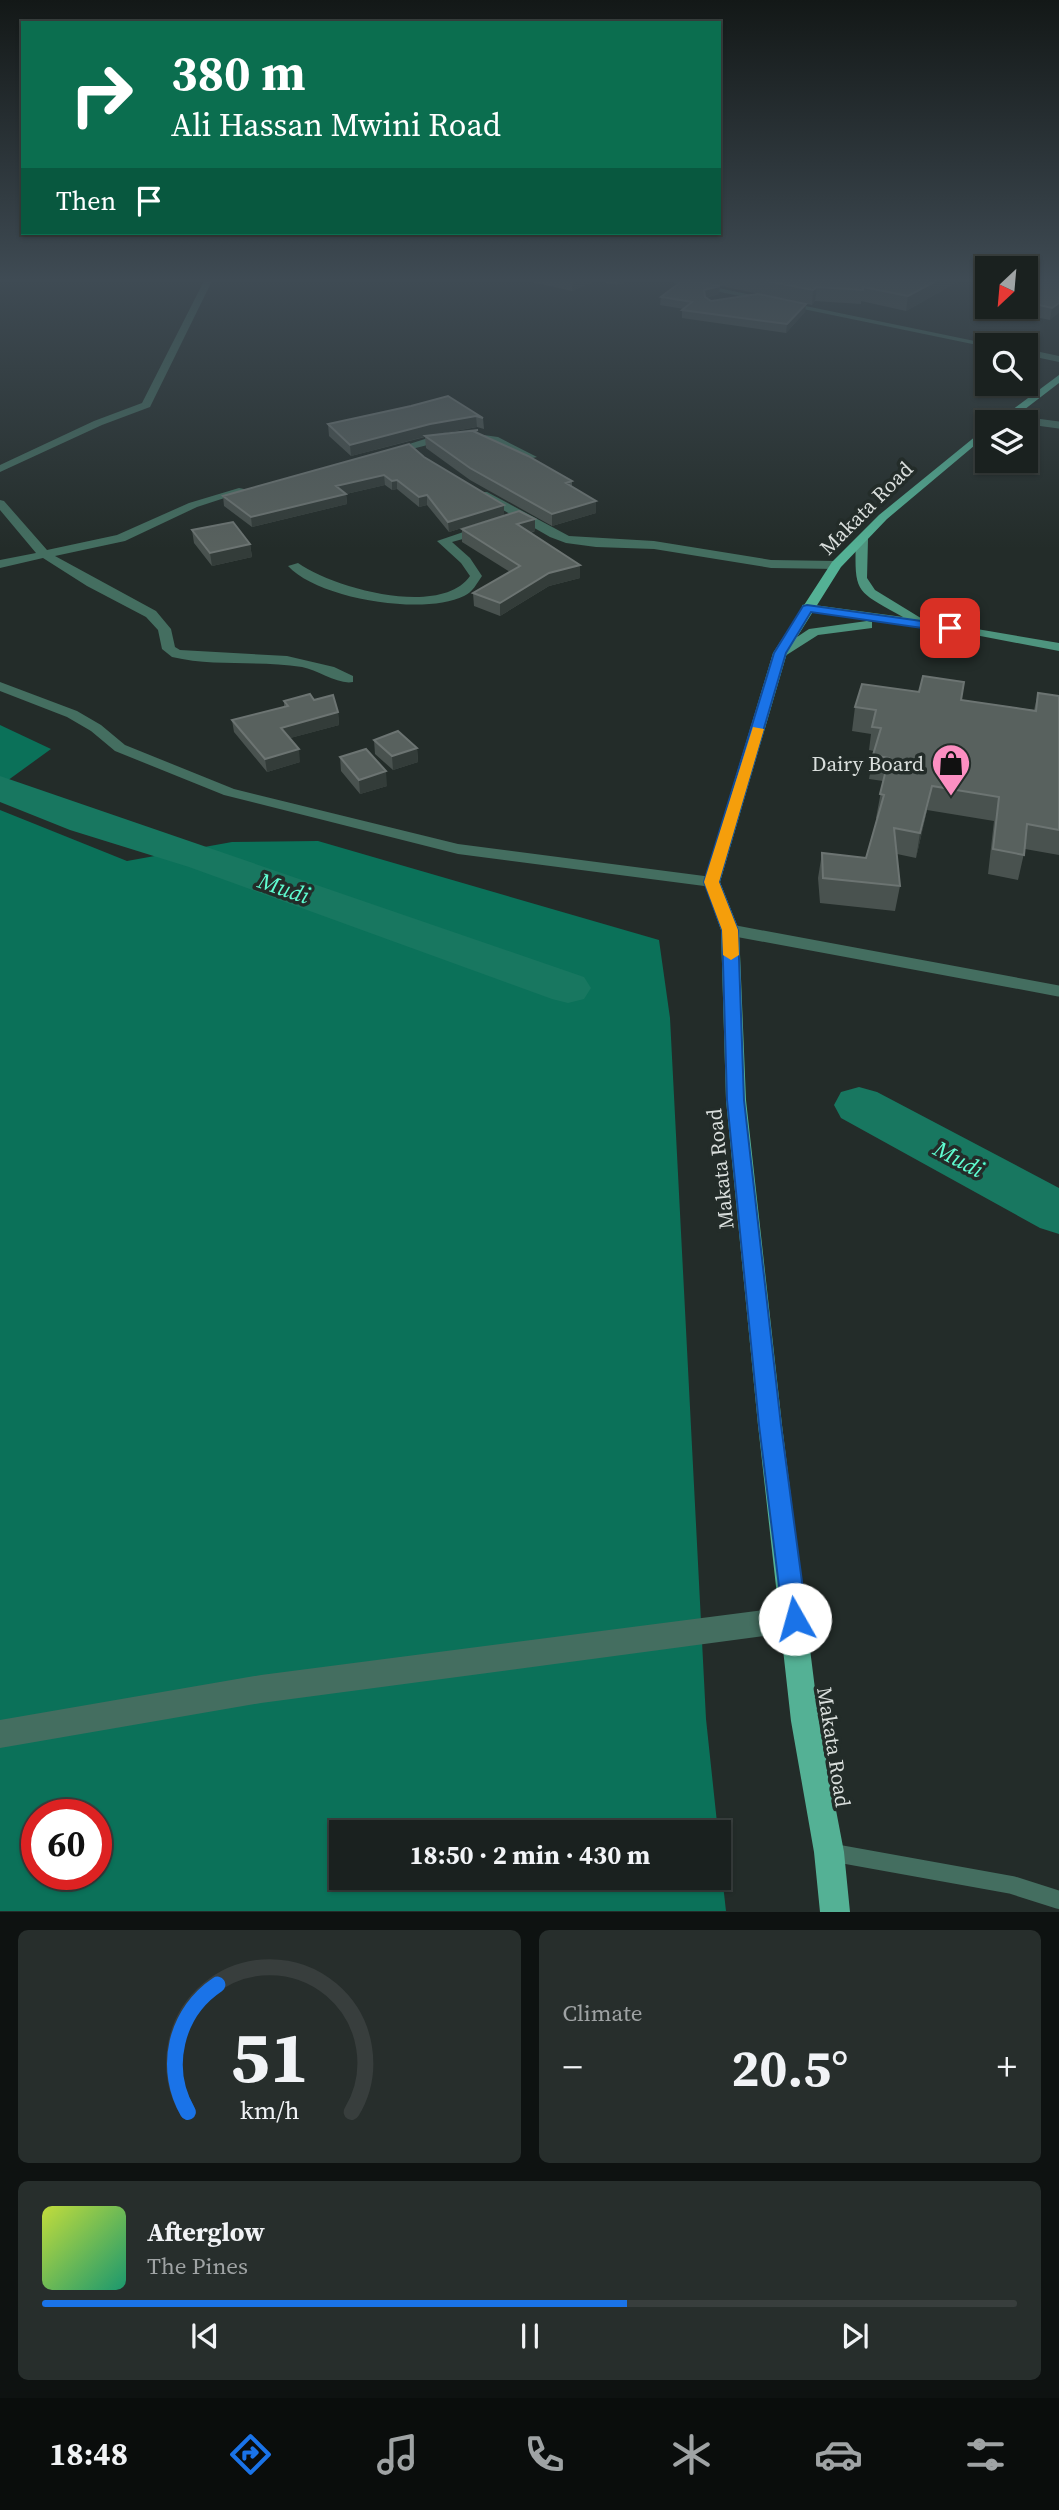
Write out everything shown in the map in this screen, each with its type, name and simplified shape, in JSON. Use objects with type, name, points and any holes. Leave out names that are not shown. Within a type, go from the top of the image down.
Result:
[{"type":"main road","points":[[1017,410],[1059,378]]},
{"type":"main road","name":"Makata Road","points":[[835,1912],[828,1852],[805,1721],[770,1425],[736,1100],[730,930],[712,882],[780,653],[836,565],[922,482],[975,440]]},
{"type":"main road","points":[[862,539],[861,578],[870,593],[916,619],[1016,641],[1059,647]]},
{"type":"main road","points":[[807,608],[909,624],[970,630]]},
{"type":"main road","points":[[780,653],[814,632],[852,626],[909,624]]},
{"type":"street","points":[[0,469],[98,423],[146,405],[163,370]]},
{"type":"street","points":[[372,457],[416,450],[477,433],[512,444],[532,457]]},
{"type":"street","points":[[0,564],[121,538],[193,505],[259,486]]},
{"type":"street","points":[[471,487],[520,517],[527,518],[550,535],[593,543],[654,545],[775,564],[836,565]]},
{"type":"street","points":[[0,503],[44,554],[99,588],[150,614],[164,629],[169,649],[177,654],[297,662],[324,668],[348,679]]},
{"type":"street","points":[[294,566],[310,578],[344,590],[417,598],[450,597],[463,592],[476,576],[466,561],[443,541],[520,517]]},
{"type":"street","points":[[0,685],[72,714],[120,748],[229,792],[458,849],[712,882]]},
{"type":"street","points":[[0,1734],[261,1689],[795,1619]]},
{"type":"lane","points":[[1038,423],[1059,425]]},
{"type":"lane","points":[[730,930],[1059,991]]},
{"type":"lane","points":[[828,1852],[1012,1885],[1059,1900]]},
{"type":"green space","points":[[0,725],[51,749],[0,786]]},
{"type":"green space","points":[[0,810],[127,861],[232,842],[318,841],[659,940],[670,1018],[706,1719],[717,1820],[329,1820],[329,1890],[724,1890],[726,1911],[0,1911]]},
{"type":"building","points":[[448,396],[483,418],[476,416],[430,424],[350,445],[328,424],[411,406]]},
{"type":"building","points":[[478,430],[473,431],[528,456],[572,481],[566,483],[596,501],[552,514],[470,468],[425,436]]},
{"type":"building","points":[[409,444],[424,457],[504,505],[448,522],[427,495],[419,497],[397,480],[392,481],[384,475],[336,486],[346,494],[251,517],[223,496]]},
{"type":"building","points":[[519,511],[535,519],[517,524],[580,565],[549,573],[500,603],[473,593],[520,566],[462,529]]},
{"type":"building","points":[[233,522],[250,544],[210,553],[192,530]]},
{"type":"building","points":[[923,676],[964,682],[961,700],[1036,711],[1038,693],[1059,696],[1059,830],[1027,824],[1024,855],[993,849],[999,797],[932,786],[920,833],[894,828],[900,886],[823,878],[822,853],[866,858],[884,795],[880,794],[889,758],[873,755],[881,728],[872,727],[876,710],[855,707],[862,684],[919,692]]},
{"type":"building","points":[[310,694],[314,700],[333,695],[338,712],[281,728],[299,749],[265,759],[232,720],[288,706],[284,701]]},
{"type":"building","points":[[398,731],[417,748],[392,756],[374,740]]},
{"type":"building","points":[[366,749],[386,771],[359,780],[340,757]]},
{"type":"waterway","name":"Mudi","points":[[0,788],[84,821],[204,858],[568,988]]},
{"type":"waterway","name":"Mudi","points":[[859,1105],[1059,1213]]},
{"type":"slow traffic","points":[[731,955],[730,930],[712,882],[757,729]]},
{"type":"place","name":"Dairy Board","points":[[951,797]]},
{"type":"route","points":[[795,1619],[770,1425],[736,1100],[730,930],[712,882],[780,653],[807,608],[950,628]]}]
